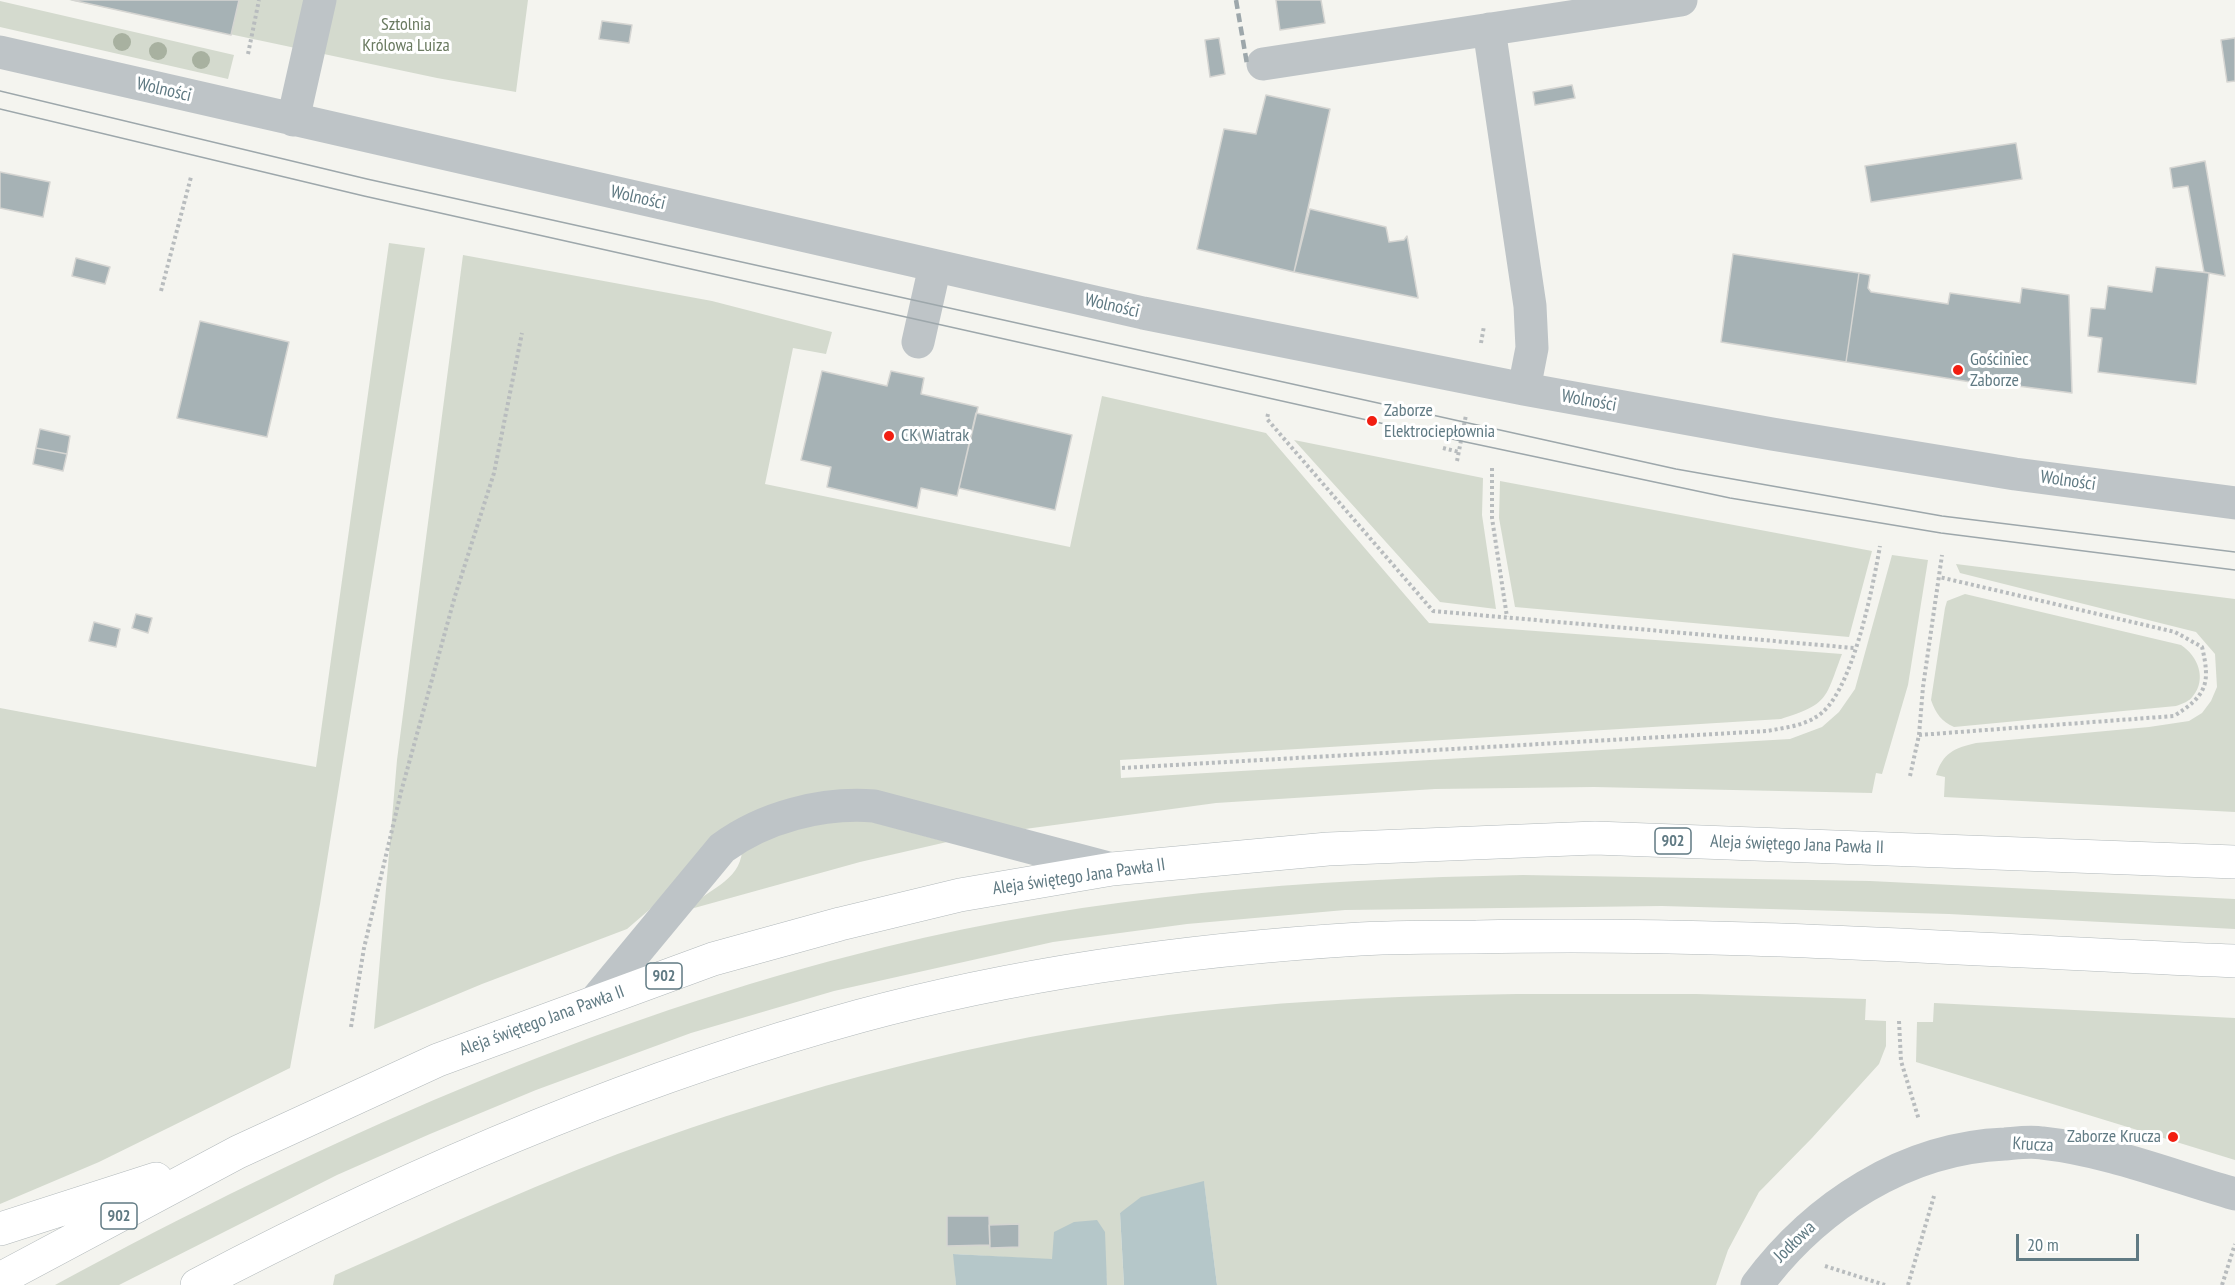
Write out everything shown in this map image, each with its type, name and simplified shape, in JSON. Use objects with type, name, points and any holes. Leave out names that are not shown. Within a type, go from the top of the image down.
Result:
[{"type":"main road","name":"Aleja świętego Jana Pawła II","points":[[0,1279],[238,1152],[438,1060],[596,1000],[713,959],[840,924],[960,895],[1112,869],[1328,849],[1595,838],[2235,862]]},
{"type":"main road","points":[[197,1285],[282,1240],[514,1134],[643,1085],[764,1044],[866,1014],[1011,983],[1146,960],[1360,939],[1601,934],[1814,941],[2235,961]]},
{"type":"main road","points":[[0,1229],[238,1152]]},
{"type":"street","points":[[293,120],[320,0]]},
{"type":"street","points":[[1263,64],[1682,0]]},
{"type":"street","points":[[1489,29],[1530,306],[1532,348],[1524,389]]},
{"type":"street","name":"Wolności","points":[[0,52],[1143,313],[1524,389],[1772,434],[2015,474],[2235,503]]},
{"type":"street","points":[[918,342],[935,266]]},
{"type":"street","points":[[596,1000],[722,848],[740,834],[765,823],[808,812],[848,804],[874,806],[1112,869]]},
{"type":"street","name":"Krucza","points":[[1838,1203],[1884,1175],[1931,1156],[1982,1145],[2040,1142],[2098,1154],[2235,1194]]},
{"type":"street","name":"Jodłowa","points":[[1757,1285],[1781,1252],[1838,1203]]},
{"type":"path","points":[[248,54],[259,0]]},
{"type":"path","points":[[161,291],[191,177]]},
{"type":"path","points":[[351,1027],[364,948],[401,792],[452,606],[494,473],[522,333]]},
{"type":"path","points":[[1268,414],[1267,419],[1433,611],[1854,648]]},
{"type":"path","points":[[1443,448],[1459,452]]},
{"type":"path","points":[[1492,468],[1492,518],[1507,617]]},
{"type":"path","points":[[1122,768],[1767,731],[1816,717],[1830,706],[1840,690],[1867,615],[1880,546]]},
{"type":"path","points":[[1910,776],[1919,735],[1923,687],[1942,555]]},
{"type":"path","points":[[1919,735],[2174,716],[2196,702],[2208,674],[2202,647],[2175,632],[1939,577]]},
{"type":"path","points":[[2222,1285],[2235,1244]]},
{"type":"path","points":[[1781,1252],[1885,1285]]},
{"type":"green space","name":"Sztolnia Królowa Luiza","points":[[69,0],[528,0],[516,92],[437,78]]},
{"type":"green space","points":[[0,1],[234,55],[228,79],[0,27]]},
{"type":"green space","points":[[389,243],[425,248],[320,904],[290,1068],[99,1162],[0,1204],[0,708],[316,767]]},
{"type":"green space","points":[[463,255],[712,301],[832,332],[826,354],[793,348],[765,484],[1070,547],[1102,396],[1266,433],[1429,623],[1842,654],[1823,698],[1808,709],[1781,719],[1120,760],[1121,778],[1790,739],[1822,727],[1839,712],[1855,689],[1892,555],[1928,560],[1908,685],[1882,774],[1876,773],[1872,793],[1594,787],[1435,789],[1216,803],[1025,829],[763,812],[627,929],[482,984],[374,1029],[397,760]]},
{"type":"green space","points":[[1294,440],[1483,478],[1482,515],[1496,609],[1440,602]]},
{"type":"green space","points":[[1500,481],[1872,551],[1849,637],[1515,607],[1499,518]]},
{"type":"green space","points":[[1956,564],[2235,599],[2235,812],[1944,797],[1945,777],[1936,775],[1942,761],[1961,747],[1976,743],[2149,727],[2189,721],[2202,713],[2217,687],[2215,654],[2196,632],[1960,573]]},
{"type":"green space","points":[[1965,594],[2181,645],[2192,655],[2199,668],[2197,689],[2190,699],[2176,706],[1954,727],[1940,716],[1931,700],[1947,601]]},
{"type":"green space","points":[[854,817],[947,842],[860,862],[687,910],[728,878],[740,862],[742,851],[754,844],[796,828]]},
{"type":"green space","points":[[1523,875],[1870,881],[2235,899],[2235,929],[1949,914],[1662,906],[1345,910],[1187,924],[1053,942],[834,991],[691,1033],[536,1090],[430,1134],[337,1175],[119,1285],[55,1285],[255,1182],[459,1089],[669,1010],[776,976],[963,929],[1122,902],[1282,886]]},
{"type":"green space","points":[[1517,994],[1696,994],[1866,999],[1865,1020],[1886,1021],[1886,1046],[1879,1064],[1759,1192],[1728,1250],[1716,1285],[1217,1285],[1204,1182],[1120,1213],[1124,1285],[1107,1285],[1105,1263],[954,1254],[956,1285],[333,1285],[335,1275],[496,1204],[618,1154],[792,1096],[928,1059],[1065,1031],[1203,1011],[1360,999]]},
{"type":"green space","points":[[1934,1003],[2235,1018],[2235,1160],[1916,1062],[1917,1022],[1933,1022]]},
{"type":"shaded area","points":[[1204,1181],[1217,1285],[1124,1285],[1120,1213],[1141,1197]]},
{"type":"shaded area","points":[[1097,1220],[1105,1232],[1107,1285],[956,1285],[953,1254],[1052,1259],[1054,1232],[1074,1222]]},
{"type":"building","points":[[72,0],[239,0],[231,35]]},
{"type":"building","points":[[1276,0],[1321,0],[1325,23],[1280,30]]},
{"type":"building","points":[[602,21],[632,25],[629,43],[599,39]]},
{"type":"building","points":[[1219,38],[1225,74],[1210,77],[1205,40]]},
{"type":"building","points":[[2235,38],[2235,81],[2227,82],[2221,40]]},
{"type":"building","points":[[1572,85],[1575,98],[1535,105],[1533,92]]},
{"type":"building","points":[[1266,95],[1330,109],[1294,272],[1197,249],[1224,129],[1256,134]]},
{"type":"building","points":[[2016,143],[2022,179],[1871,202],[1865,166]]},
{"type":"building","points":[[2205,161],[2225,276],[2204,272],[2188,186],[2173,188],[2170,168]]},
{"type":"building","points":[[0,172],[50,182],[43,217],[0,208]]},
{"type":"building","points":[[1310,209],[1386,227],[1389,242],[1404,240],[1407,236],[1418,298],[1294,272]]},
{"type":"building","points":[[1733,254],[1859,273],[1846,362],[1721,342]]},
{"type":"building","points":[[76,258],[110,267],[105,284],[72,276]]},
{"type":"building","points":[[2156,267],[2209,273],[2196,384],[2098,372],[2102,338],[2088,336],[2091,308],[2105,309],[2108,286],[2152,292]]},
{"type":"building","points":[[1859,273],[1870,275],[1868,288],[1871,292],[1948,304],[1950,293],[2020,303],[2022,288],[2069,295],[2072,393],[1979,381],[1977,383],[1846,362]]},
{"type":"building","points":[[200,321],[289,342],[267,437],[177,418]]},
{"type":"building","name":"CK Wiatrak","points":[[822,371],[887,386],[891,371],[924,378],[921,394],[978,407],[957,496],[921,488],[917,508],[827,487],[831,467],[801,460]]},
{"type":"building","points":[[976,413],[1072,435],[1055,510],[959,488]]},
{"type":"building","points":[[40,429],[70,436],[67,454],[36,448]]},
{"type":"building","points":[[36,448],[67,454],[63,471],[33,464]]},
{"type":"building","points":[[136,614],[152,618],[148,633],[132,628]]},
{"type":"building","points":[[94,622],[120,629],[116,647],[89,641]]},
{"type":"building","points":[[947,1216],[989,1216],[990,1245],[947,1246]]},
{"type":"building","points":[[1019,1224],[1019,1247],[990,1248],[989,1225]]},
{"type":"tram line","points":[[0,91],[367,179],[1676,469],[1942,516],[2235,552]]},
{"type":"tram line","points":[[0,109],[364,196],[1461,441],[1730,498],[1941,533],[2235,570]]},
{"type":"railway","points":[[1236,0],[1247,64]]},
{"type":"place","name":"Gościniec Zaborze","points":[[1958,370]]},
{"type":"place","name":"Zaborze Elektrociepłownia","points":[[1372,421]]},
{"type":"place","name":"CK Wiatrak","points":[[889,436]]},
{"type":"place","name":"Zaborze Krucza","points":[[2173,1137]]}]
